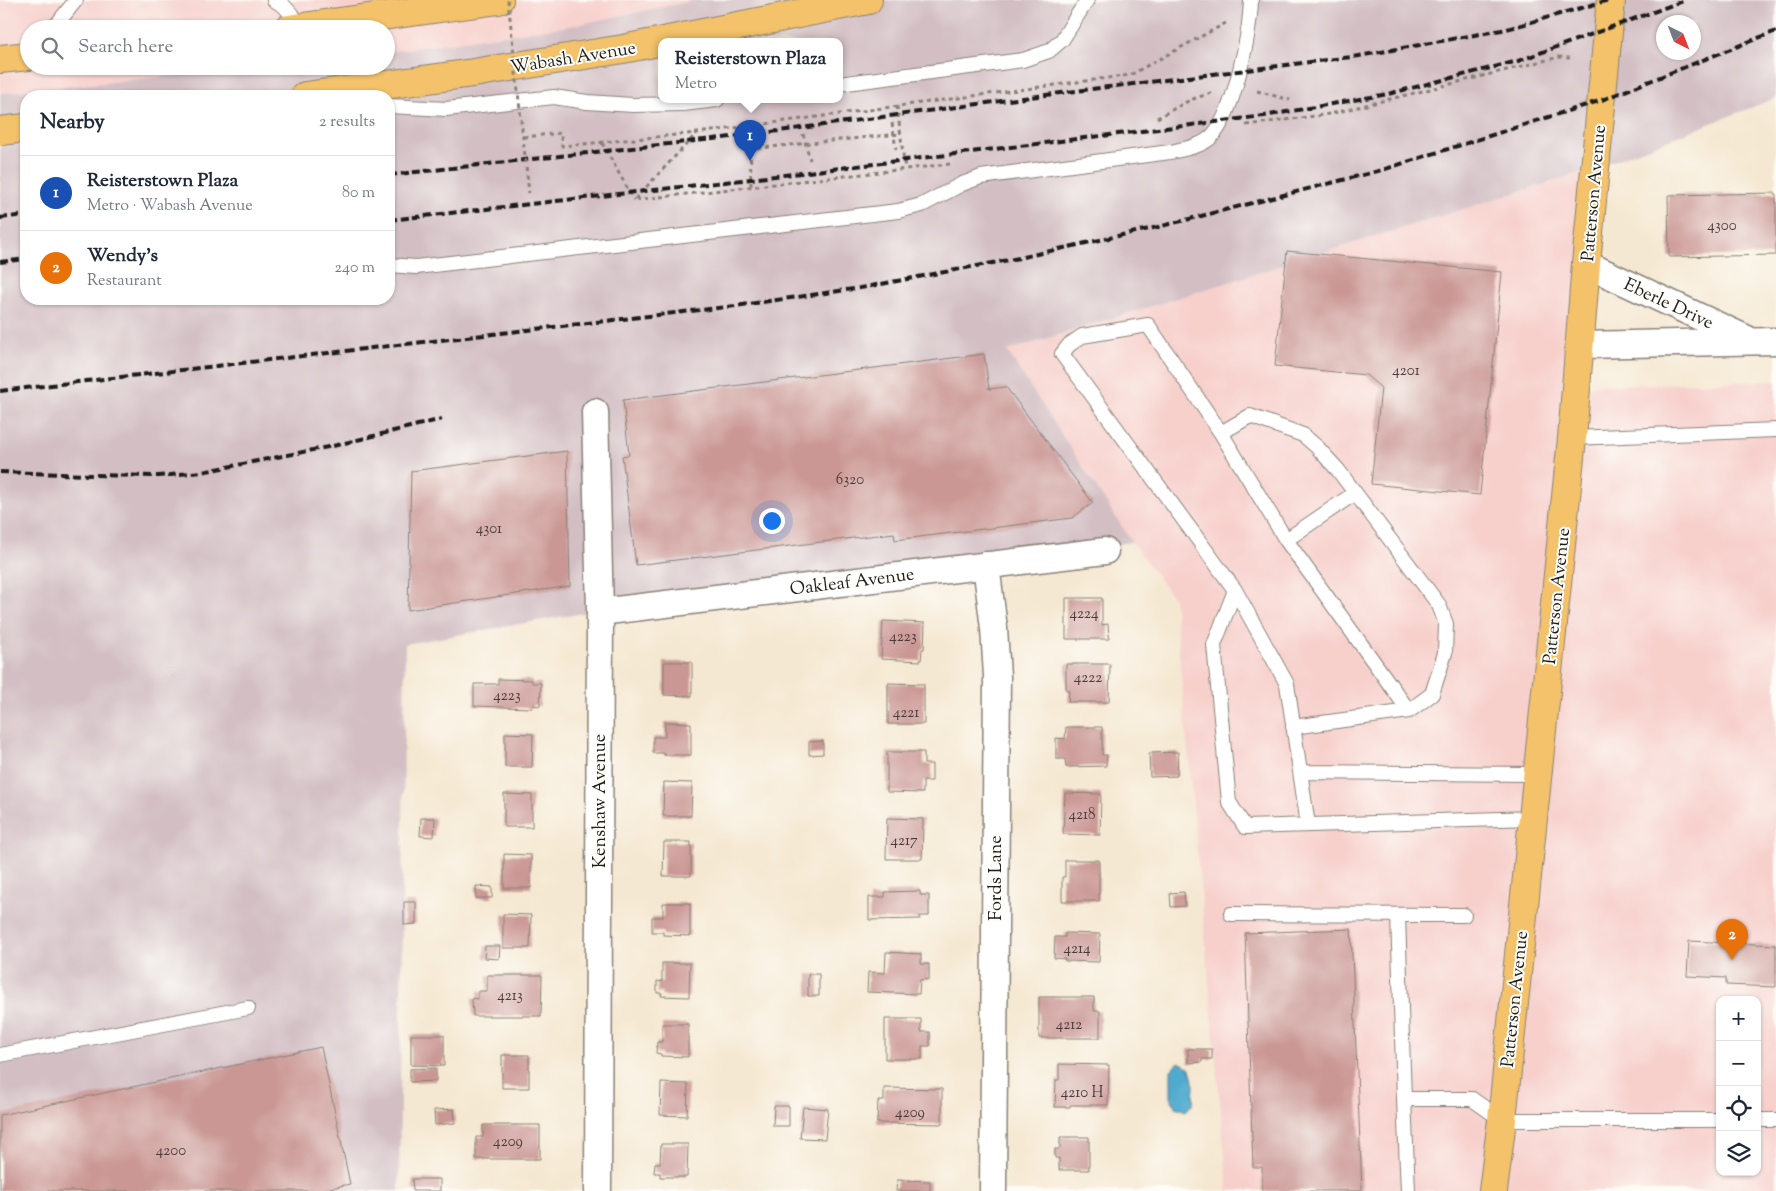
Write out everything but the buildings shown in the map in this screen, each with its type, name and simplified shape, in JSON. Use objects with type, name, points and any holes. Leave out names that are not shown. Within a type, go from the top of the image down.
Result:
[{"type":"main road","points":[[354,20],[500,0]]},
{"type":"main road","name":"Wabash Avenue","points":[[678,38],[868,0]]},
{"type":"main road","points":[[1599,0],[1605,68]]},
{"type":"main road","name":"Patterson Avenue","points":[[1493,1191],[1502,1120],[1572,438],[1611,0]]},
{"type":"main road","points":[[1605,68],[1627,0]]},
{"type":"main road","name":"Wabash Avenue","points":[[349,90],[482,72],[658,42]]},
{"type":"main road","points":[[0,59],[20,57]]},
{"type":"main road","points":[[0,131],[20,130]]},
{"type":"street","name":"Eberle Drive","points":[[1586,264],[1764,342]]},
{"type":"street","name":"Eberle Drive","points":[[1580,345],[1764,342]]},
{"type":"street","name":"Kenshaw Avenue","points":[[595,412],[600,612],[598,1191]]},
{"type":"street","name":"Oakleaf Avenue","points":[[600,612],[1105,551]]},
{"type":"street","name":"Fords Lane","points":[[986,565],[994,628],[997,676],[993,1191]]},
{"type":"lane","points":[[60,20],[76,0]]},
{"type":"lane","points":[[274,0],[284,6],[291,20]]},
{"type":"lane","points":[[843,83],[1023,60],[1049,51],[1062,40],[1074,24],[1087,0]]},
{"type":"lane","points":[[395,265],[416,267],[898,211],[922,204],[962,184],[981,177],[1170,152],[1192,147],[1209,138],[1225,117],[1233,97],[1250,16],[1251,0]]},
{"type":"lane","points":[[395,106],[446,109],[554,98],[633,105],[692,103]]},
{"type":"lane","points":[[1308,825],[1287,684],[1235,590],[1062,354],[1069,345],[1082,336],[1148,325],[1221,432],[1286,540],[1409,712]]},
{"type":"lane","points":[[1221,432],[1250,416],[1303,435],[1338,470],[1439,605],[1446,624],[1445,653],[1432,694],[1409,712],[1293,727]]},
{"type":"lane","points":[[1572,438],[1776,430]]},
{"type":"lane","points":[[1286,540],[1355,494]]},
{"type":"lane","points":[[1235,590],[1214,646],[1229,802],[1245,828],[1533,818]]},
{"type":"lane","points":[[1300,772],[1538,774]]},
{"type":"lane","points":[[1231,914],[1464,915]]},
{"type":"lane","points":[[1398,915],[1408,1191]]},
{"type":"lane","points":[[0,1055],[248,1008]]},
{"type":"lane","points":[[1404,1099],[1472,1099],[1502,1120],[1716,1120]]},
{"type":"lane","points":[[1761,1120],[1776,1120]]},
{"type":"path","points":[[508,0],[529,193]]},
{"type":"path","points":[[1218,128],[1330,114],[1559,57],[1570,58]]},
{"type":"path","points":[[1249,90],[1290,100]]},
{"type":"path","points":[[1157,118],[1190,100],[1216,91]]},
{"type":"path","points":[[897,106],[905,169]]},
{"type":"path","points":[[892,123],[896,149]]},
{"type":"path","points":[[524,137],[561,133],[562,146],[750,126],[751,187]]},
{"type":"path","points":[[634,200],[697,133]]},
{"type":"path","points":[[803,134],[810,160]]},
{"type":"path","points":[[750,149],[900,134]]},
{"type":"path","points":[[602,142],[634,200]]},
{"type":"path","points":[[634,200],[959,163]]},
{"type":"shaded area","points":[[0,0],[696,0],[575,25],[395,51],[395,20],[20,20],[20,75],[182,75],[0,93]]},
{"type":"shaded area","points":[[696,0],[1776,0],[1776,98],[1595,168],[1007,351],[1132,542],[847,583],[600,610],[405,644],[399,1191],[0,1191],[0,93],[20,91],[20,305],[395,305],[395,90],[30,90],[182,75],[395,75],[395,51],[575,25]]},
{"type":"shaded area","points":[[1595,168],[1570,386],[1776,381],[1776,1191],[1228,1191],[1174,599],[1132,542],[1007,351]]},
{"type":"water","points":[[1179,1062],[1190,1068],[1194,1086],[1193,1104],[1186,1111],[1175,1107],[1171,1097],[1171,1070]]},
{"type":"railway","points":[[395,174],[749,135],[1068,92],[1359,56],[1507,29],[1609,0]]},
{"type":"railway","points":[[395,219],[751,179],[1264,116],[1388,94],[1518,61],[1686,0]]},
{"type":"railway","points":[[0,391],[735,306],[860,288],[1019,258],[1158,227],[1382,170],[1602,100],[1776,31]]},
{"type":"railway","points":[[0,218],[20,216]]},
{"type":"railway","points":[[0,262],[20,260]]},
{"type":"railway","points":[[0,472],[159,476],[202,472],[333,446],[442,419]]},
{"type":"place","name":"Reisterstown Plaza","points":[[750,161]]},
{"type":"place","name":"Wendy's","points":[[1732,960]]}]
